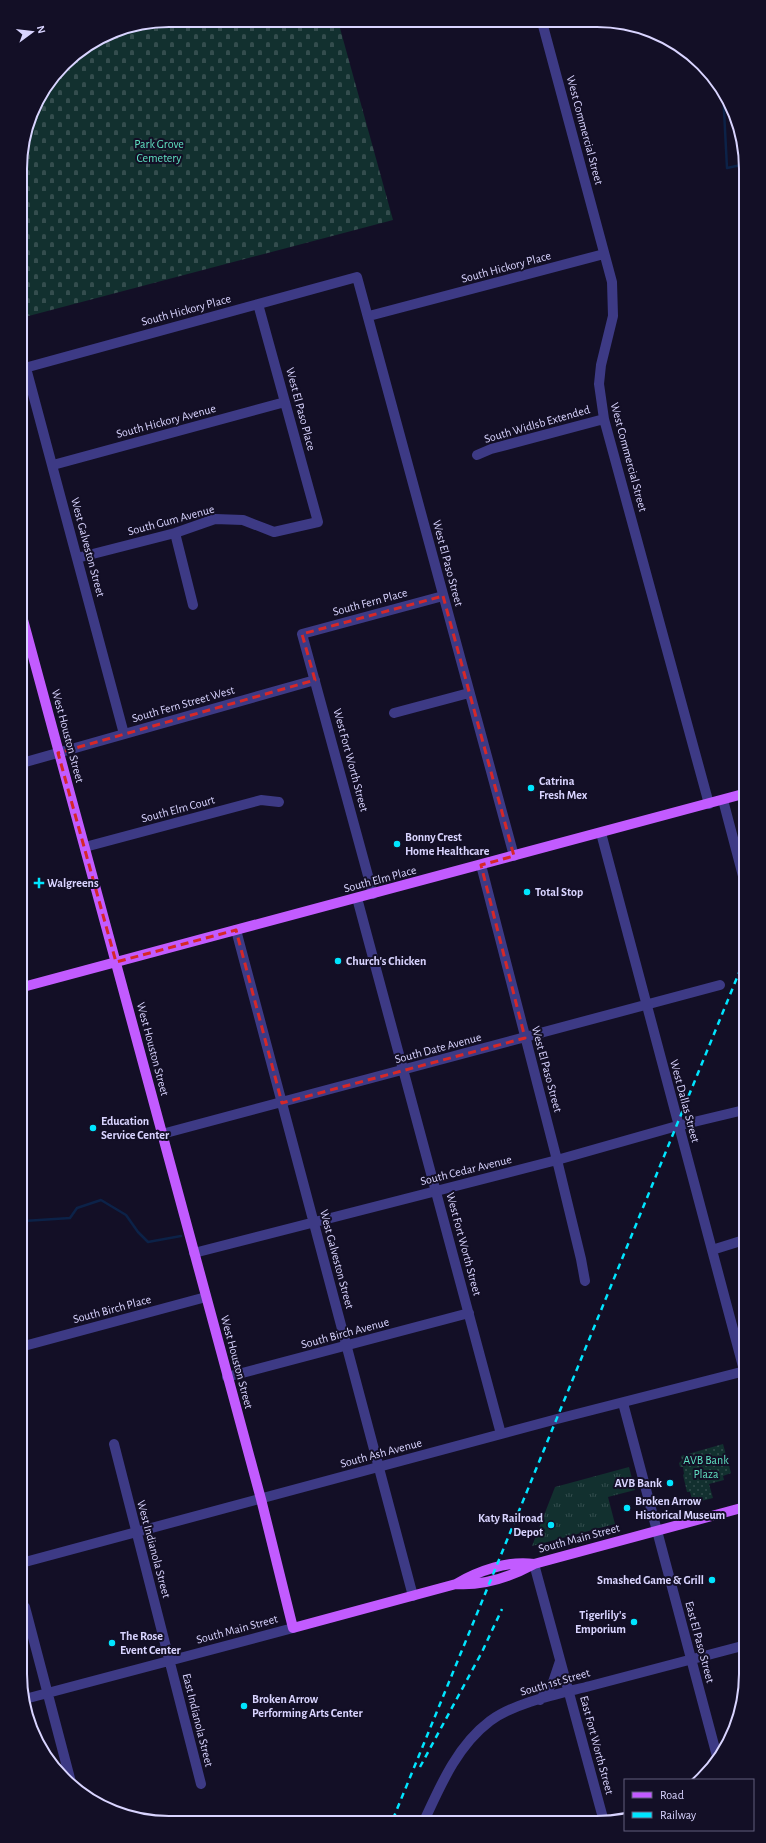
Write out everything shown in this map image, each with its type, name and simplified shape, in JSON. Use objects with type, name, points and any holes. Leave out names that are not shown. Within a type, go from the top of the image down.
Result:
[{"type":"main road","name":"West Houston Street","points":[[27,635],[261,1499],[293,1628]]},
{"type":"main road","name":"South Elm Place","points":[[27,986],[739,795]]},
{"type":"main road","name":"South Main Street","points":[[293,1628],[456,1584],[474,1585],[514,1575],[534,1564],[739,1509]]},
{"type":"street","name":"West Commercial Street","points":[[543,27],[612,282],[614,299],[613,316],[601,365],[599,384],[604,419],[709,804]]},
{"type":"street","name":"South Hickory Place","points":[[368,316],[604,254]]},
{"type":"street","name":"South Hickory Place","points":[[27,367],[357,277]]},
{"type":"street","name":"West El Paso Street","points":[[357,277],[514,856]]},
{"type":"street","name":"West El Paso Place","points":[[258,304],[318,522]]},
{"type":"street","name":"West Galveston Street","points":[[27,381],[53,465],[124,734]]},
{"type":"street","name":"South Hickory Avenue","points":[[53,465],[285,402]]},
{"type":"street","name":"South Widlsb Extended","points":[[477,454],[604,419]]},
{"type":"street","name":"South Gum Avenue","points":[[77,558],[175,533],[215,519],[243,520],[274,532],[318,522]]},
{"type":"street","points":[[175,533],[193,605]]},
{"type":"street","name":"South Fern Place","points":[[302,634],[444,596]]},
{"type":"street","name":"West Fort Worth Street","points":[[302,634],[373,894]]},
{"type":"street","name":"South Fern Street West","points":[[27,762],[315,680]]},
{"type":"street","points":[[394,713],[469,693]]},
{"type":"street","name":"South Elm Court","points":[[85,847],[261,800],[279,802]]},
{"type":"street","points":[[723,800],[739,861]]},
{"type":"street","name":"West Dallas Street","points":[[601,833],[739,1353]]},
{"type":"street","name":"West El Paso Street","points":[[481,865],[557,1160],[584,1281]]},
{"type":"street","name":"West Fort Worth Street","points":[[357,898],[501,1434]]},
{"type":"street","name":"West Galveston Street","points":[[236,930],[413,1596]]},
{"type":"street","name":"South Date Avenue","points":[[162,1134],[720,985]]},
{"type":"street","name":"South Cedar Avenue","points":[[194,1253],[557,1160],[679,1126],[739,1111]]},
{"type":"street","points":[[712,1250],[739,1242]]},
{"type":"street","name":"South Birch Place","points":[[27,1345],[206,1297]]},
{"type":"street","name":"South Birch Avenue","points":[[227,1377],[468,1313]]},
{"type":"street","name":"South Ash Avenue","points":[[27,1561],[501,1434],[739,1373]]},
{"type":"street","points":[[623,1403],[656,1531]]},
{"type":"street","name":"West Indianola Street","points":[[114,1444],[170,1661]]},
{"type":"street","name":"East El Paso Street","points":[[656,1531],[716,1752]]},
{"type":"street","name":"East Fort Worth Street","points":[[534,1564],[602,1816]]},
{"type":"street","points":[[27,1615],[69,1774]]},
{"type":"street","name":"South Main Street","points":[[29,1698],[293,1628]]},
{"type":"street","name":"South 1st Street","points":[[426,1816],[448,1771],[475,1735],[498,1716],[569,1691],[739,1647]]},
{"type":"street","points":[[540,1700],[553,1682],[560,1660]]},
{"type":"street","name":"East Indianola Street","points":[[170,1661],[201,1784]]},
{"type":"highlighted area","points":[[443,596],[514,856],[481,865],[525,1038],[282,1103],[236,930],[116,962],[58,753],[315,680],[302,634]]},
{"type":"green space","name":"Park Grove Cemetery","points":[[160,27],[340,27],[393,220],[27,316],[27,160],[32,133],[38,115],[46,98],[56,83],[76,62],[98,46],[133,32]]},
{"type":"green space","name":"AVB Bank Plaza","points":[[723,1444],[731,1473],[723,1476],[724,1480],[709,1484],[713,1498],[693,1503],[690,1492],[687,1492],[683,1475],[683,1467],[680,1467],[679,1463],[682,1460],[681,1456]]},
{"type":"green space","points":[[629,1467],[635,1490],[608,1497],[615,1524],[532,1546],[555,1487]]},
{"type":"waterway","points":[[724,106],[727,168],[739,165]]},
{"type":"waterway","points":[[27,1221],[70,1218],[77,1208],[101,1200],[126,1215],[138,1232],[148,1242],[181,1236]]},
{"type":"railway","points":[[394,1816],[739,973]]},
{"type":"railway","points":[[420,1767],[482,1652],[502,1609]]},
{"type":"place","name":"Catrina Fresh Mex","points":[[531,788]]},
{"type":"place","name":"Bonny Crest Home Healthcare","points":[[397,844]]},
{"type":"place","name":"Walgreens","points":[[39,883]]},
{"type":"place","name":"Total Stop","points":[[527,892]]},
{"type":"place","name":"Church's Chicken","points":[[338,961]]},
{"type":"place","name":"Education Service Center","points":[[93,1128]]},
{"type":"place","name":"AVB Bank","points":[[670,1483]]},
{"type":"place","name":"Broken Arrow Historical Museum","points":[[627,1508]]},
{"type":"place","name":"Katy Railroad Depot","points":[[551,1525]]},
{"type":"place","name":"Smashed Game & Grill","points":[[712,1580]]},
{"type":"place","name":"Tigerlily's Emporium","points":[[634,1622]]},
{"type":"place","name":"The Rose Event Center","points":[[112,1643]]},
{"type":"place","name":"Broken Arrow Performing Arts Center","points":[[244,1706]]}]
